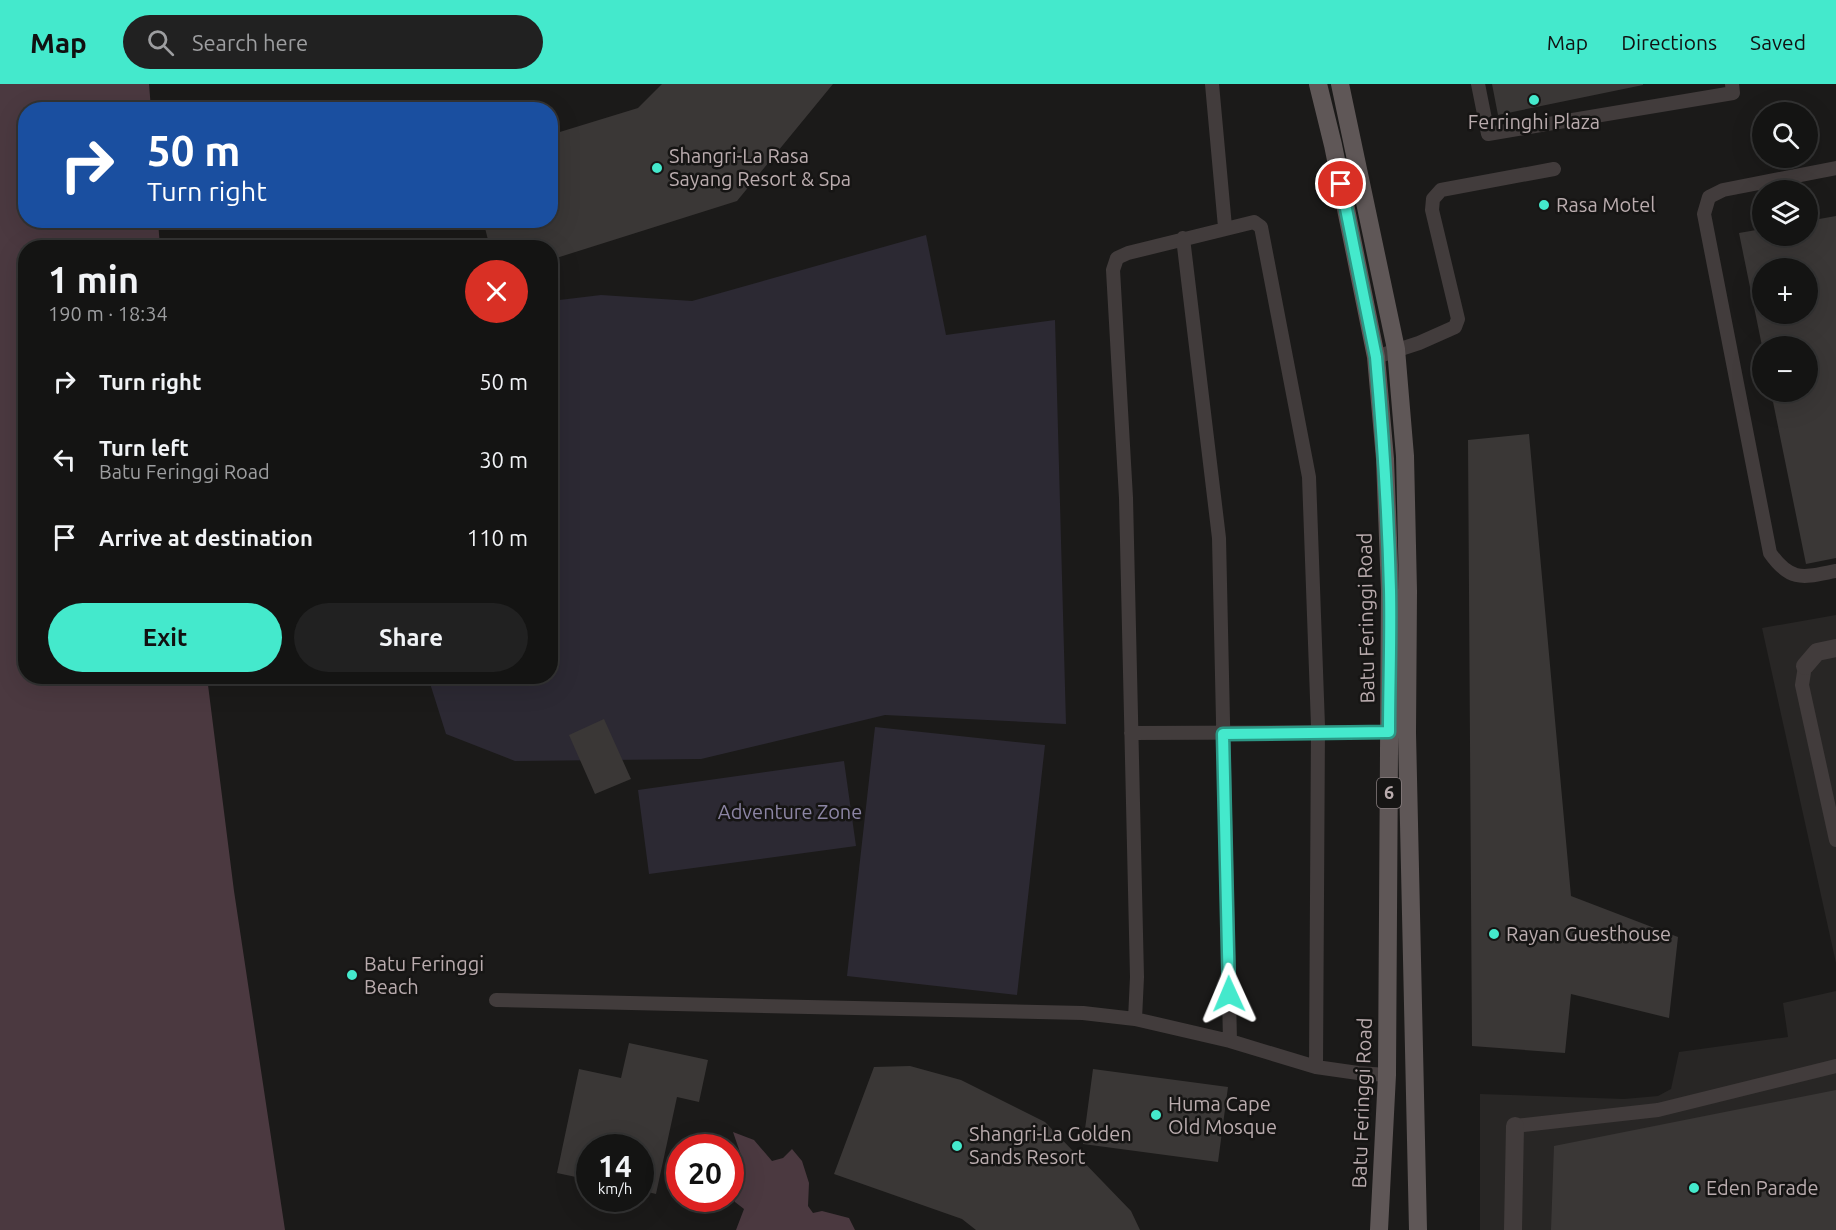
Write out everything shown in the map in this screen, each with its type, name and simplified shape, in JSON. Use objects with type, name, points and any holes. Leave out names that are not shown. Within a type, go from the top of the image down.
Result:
[{"type":"main road","name":"Batu Feringgi Road","points":[[1318,84],[1333,145],[1376,357],[1385,459],[1390,591],[1387,1075],[1379,1230]]},
{"type":"main road","name":"Batu Feringgi Road","points":[[1340,84],[1396,350],[1405,467],[1408,591],[1407,733],[1418,1230]]},
{"type":"street","points":[[1805,666],[1817,652],[1836,648]]},
{"type":"street","points":[[1513,1230],[1515,1126]]},
{"type":"lane","points":[[1212,84],[1226,227]]},
{"type":"lane","points":[[1478,84],[1488,134],[1733,93],[1732,84]]},
{"type":"lane","points":[[1836,168],[1723,190],[1709,198],[1704,214],[1770,553],[1780,568],[1802,578],[1836,571]]},
{"type":"lane","points":[[1376,357],[1447,331],[1455,327],[1458,319],[1432,210],[1433,199],[1442,190],[1554,169]]},
{"type":"lane","points":[[1135,1019],[1137,977],[1126,498],[1113,270],[1117,258],[1128,253],[1226,227],[1254,222],[1261,227],[1309,477],[1317,734],[1316,1067]]},
{"type":"lane","points":[[1183,238],[1219,538],[1230,1041]]},
{"type":"lane","points":[[1805,666],[1802,685],[1836,840]]},
{"type":"lane","points":[[1131,733],[1389,732]]},
{"type":"lane","points":[[496,1000],[1083,1013],[1135,1019],[1230,1041],[1316,1067],[1387,1075]]},
{"type":"lane","points":[[1515,1126],[1658,1110],[1836,1066]]},
{"type":"shaded area","points":[[0,84],[149,84],[150,102],[18,102],[18,228],[159,228],[159,240],[18,240],[18,684],[208,684],[234,891],[285,1230],[0,1230]]},
{"type":"shaded area","points":[[1836,615],[1836,963],[1762,628]]},
{"type":"shaded area","points":[[1836,991],[1836,1230],[1480,1230],[1480,1094],[1624,1099],[1658,1096],[1671,1089],[1679,1052],[1788,1037],[1783,1003]]},
{"type":"shaded area","points":[[744,1136],[754,1140],[772,1161],[783,1158],[792,1149],[802,1161],[809,1183],[808,1206],[813,1213],[822,1211],[849,1218],[855,1230],[736,1230],[744,1212]]},
{"type":"green space","points":[[926,235],[946,335],[1055,320],[1066,724],[885,715],[701,759],[515,761],[446,734],[430,684],[558,684],[558,300],[601,295],[692,301]]},
{"type":"green space","points":[[875,727],[1045,745],[1017,995],[847,976]]},
{"type":"green space","name":"Adventure Zone","points":[[844,761],[856,846],[649,874],[638,790]]},
{"type":"building","name":"Shangri-La Rasa Sayang Resort & Spa","points":[[662,84],[833,84],[737,201],[558,257],[558,240],[488,240],[485,228],[558,228],[558,133],[638,108]]},
{"type":"building","name":"Ferringhi Plaza","points":[[1492,84],[1643,84],[1643,85],[1498,115]]},
{"type":"building","points":[[1836,216],[1836,558],[1806,564],[1773,402],[1818,402],[1818,336],[1760,336],[1758,324],[1818,324],[1818,258],[1752,258],[1752,297],[1739,233],[1752,231],[1752,246],[1818,246],[1818,219]]},
{"type":"building","points":[[1529,434],[1571,896],[1678,937],[1669,1018],[1571,994],[1565,1053],[1472,1046],[1468,440]]},
{"type":"building","points":[[604,719],[631,779],[595,794],[569,735]]},
{"type":"building","points":[[629,1043],[708,1060],[699,1102],[677,1097],[669,1134],[666,1134],[666,1148],[656,1194],[654,1194],[654,1134],[576,1134],[576,1177],[557,1173],[579,1069],[621,1078]]},
{"type":"building","name":"Shangri-La Golden Sands Resort","points":[[910,1066],[961,1080],[1045,1122],[1131,1211],[1140,1230],[976,1230],[962,1219],[834,1174],[874,1067]]},
{"type":"building","name":"Huma Cape Old Mosque","points":[[1093,1069],[1228,1087],[1218,1162],[1083,1144]]},
{"type":"building","name":"Eden Parade","points":[[1836,1090],[1836,1230],[1551,1230],[1554,1146]]},
{"type":"place","name":"Ferringhi Plaza","points":[[1534,100]]},
{"type":"place","name":"Shangri-La Rasa Sayang Resort & Spa","points":[[657,168]]},
{"type":"place","name":"Rasa Motel","points":[[1544,205]]},
{"type":"place","name":"Rayan Guesthouse","points":[[1494,934]]},
{"type":"place","name":"Batu Feringgi Beach","points":[[352,975]]},
{"type":"place","name":"Huma Cape Old Mosque","points":[[1156,1115]]},
{"type":"place","name":"Shangri-La Golden Sands Resort","points":[[957,1146]]},
{"type":"place","name":"Eden Parade","points":[[1694,1188]]},
{"type":"route","points":[[1229,994],[1223,734],[1389,732],[1390,591],[1385,459],[1378,377],[1376,357],[1341,184]]}]
